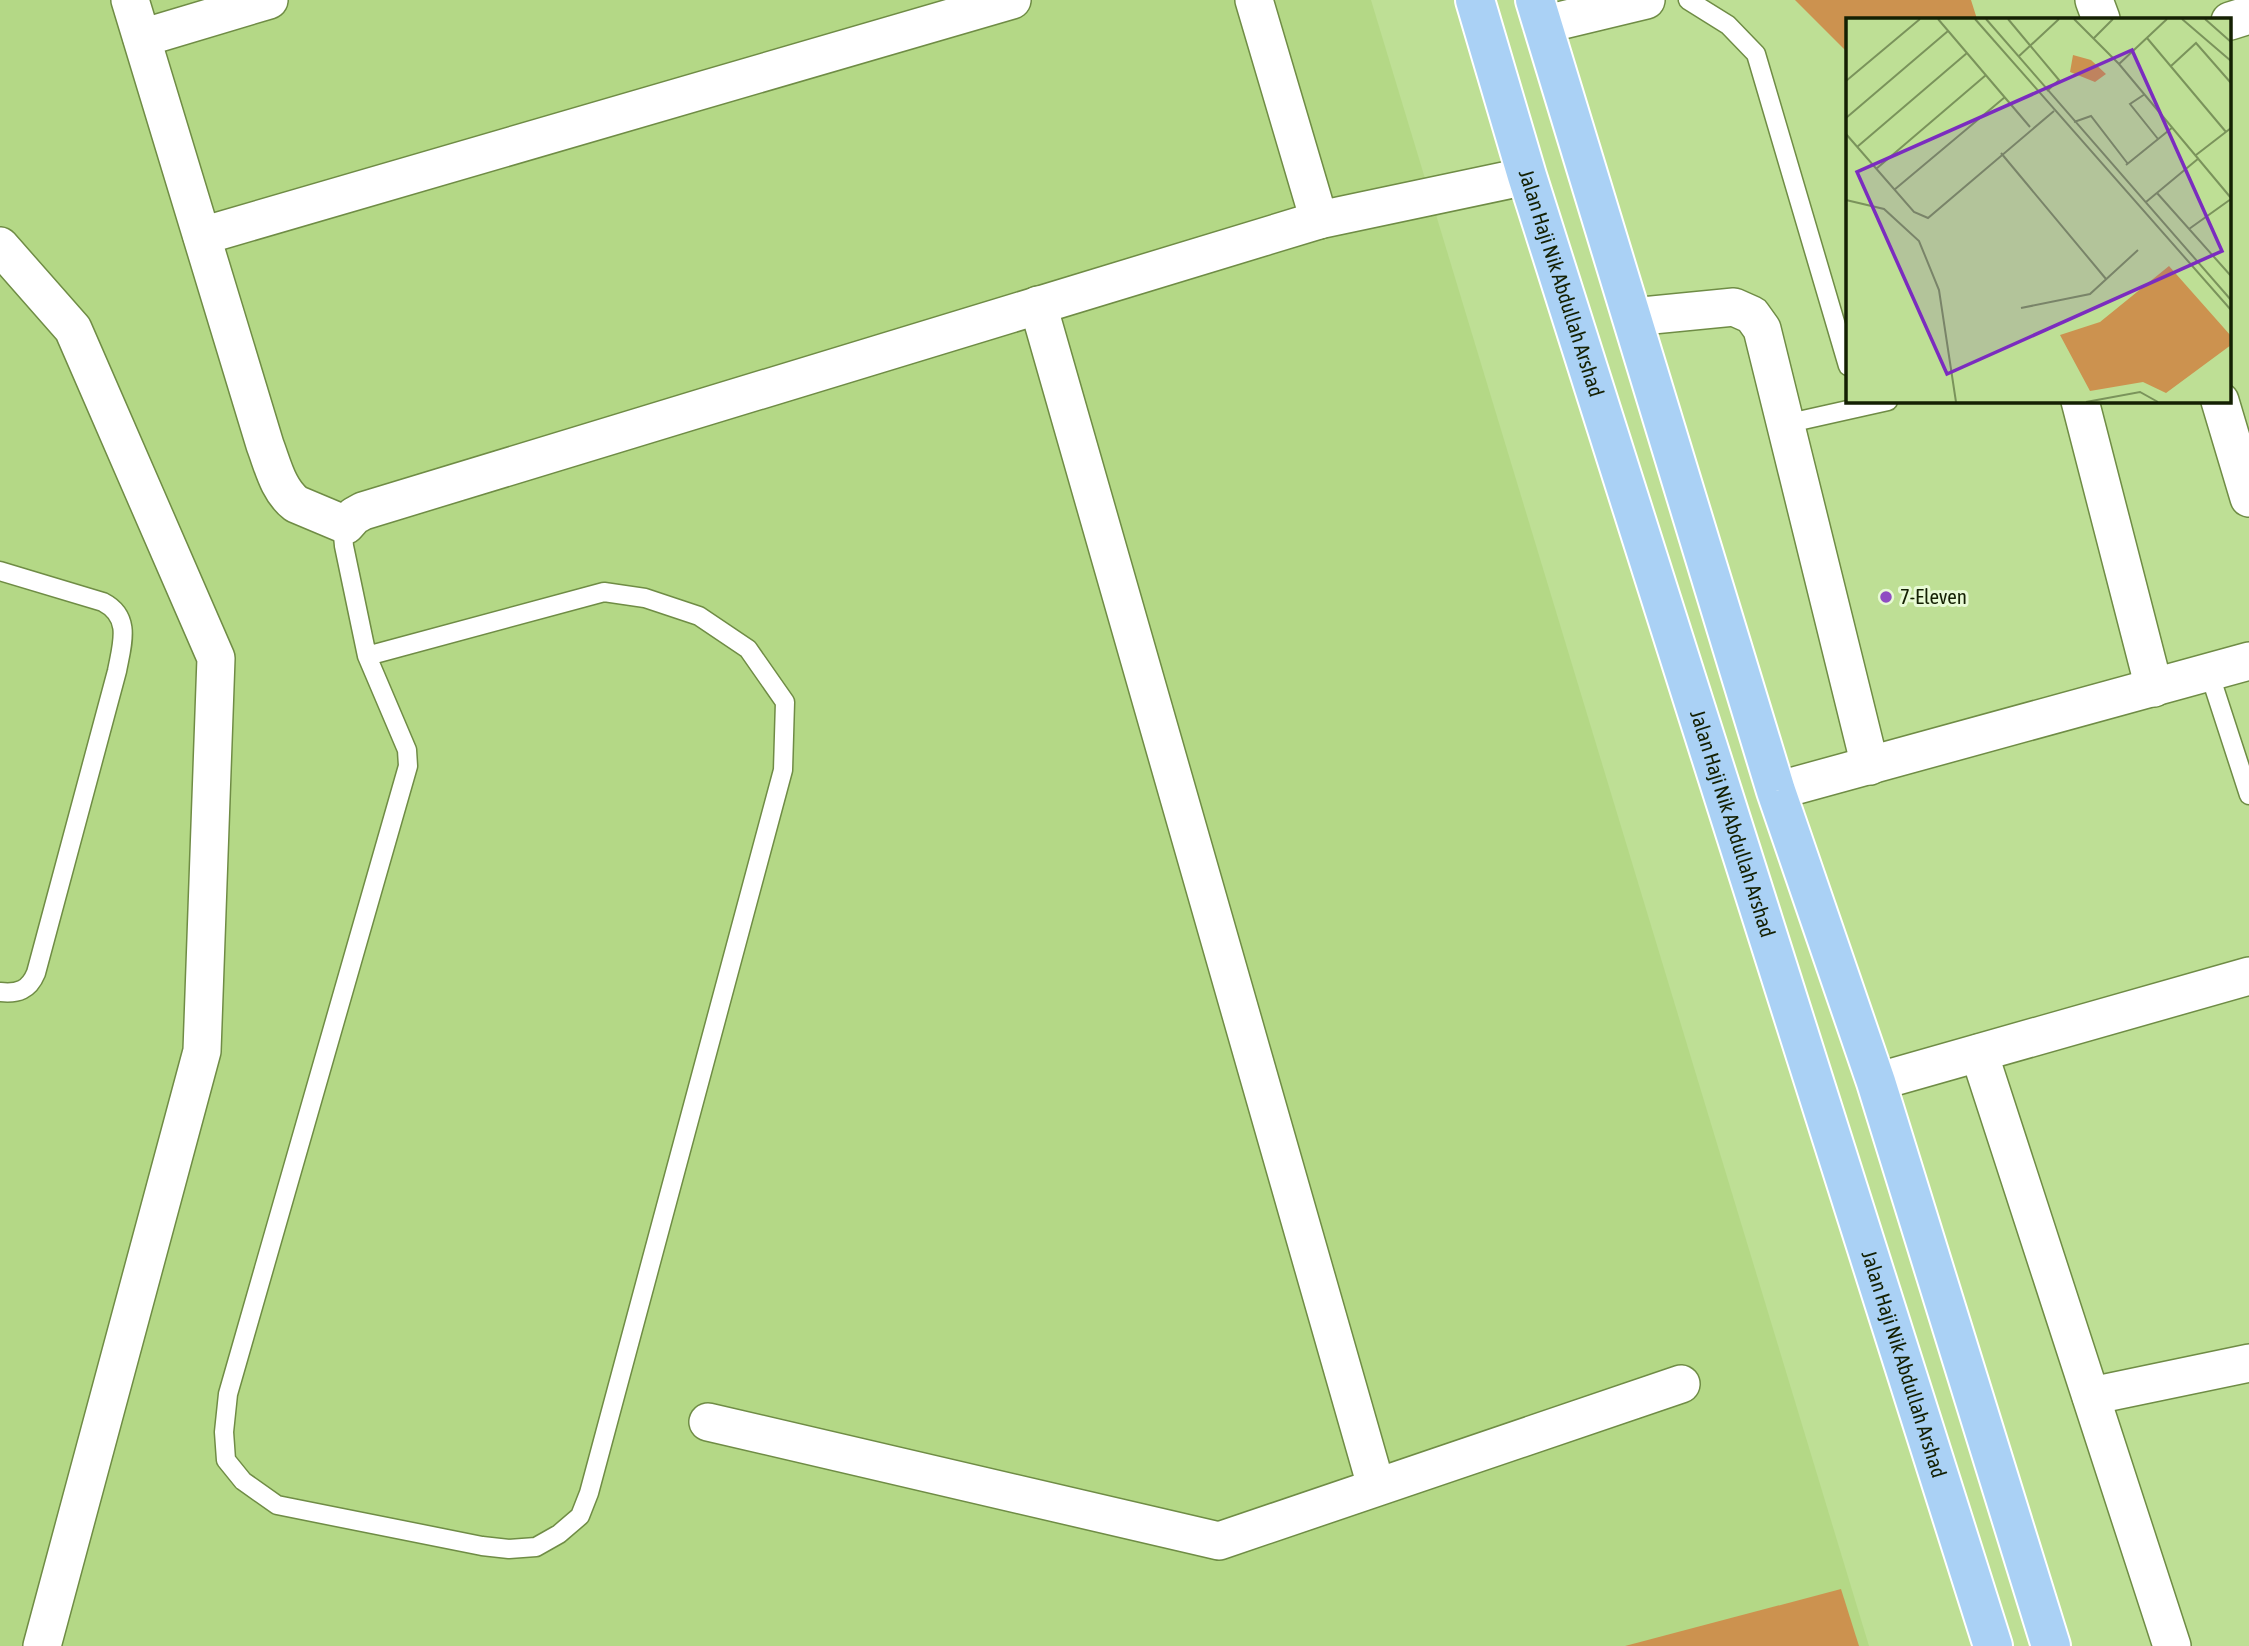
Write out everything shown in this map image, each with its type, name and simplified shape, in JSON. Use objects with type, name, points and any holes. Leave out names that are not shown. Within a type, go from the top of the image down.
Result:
[{"type":"main road","name":"Jalan Haji Nik Abdullah Arshad","points":[[1475,0],[1527,176],[1993,1646]]},
{"type":"main road","points":[[1539,13],[1776,791],[1876,1082],[2051,1646]]},
{"type":"street","points":[[130,0],[265,445],[280,485],[296,504],[346,525],[363,511],[1319,220],[1527,176]]},
{"type":"street","points":[[142,38],[269,0]]},
{"type":"street","points":[[202,236],[1012,0]]},
{"type":"street","points":[[1254,0],[1319,220]]},
{"type":"street","points":[[1539,13],[1646,0]]},
{"type":"street","points":[[2094,0],[2101,18]]},
{"type":"street","points":[[2232,20],[2249,15]]},
{"type":"street","points":[[0,246],[73,329],[216,658],[202,1051],[42,1646]]},
{"type":"street","points":[[1038,305],[1376,1486]]},
{"type":"street","points":[[1632,317],[1734,307],[1752,315],[1762,329],[1870,766]]},
{"type":"street","points":[[2081,402],[2154,688]]},
{"type":"street","points":[[2220,402],[2246,481]]},
{"type":"street","points":[[1776,791],[2249,661]]},
{"type":"street","points":[[1876,1082],[2249,976]]},
{"type":"street","points":[[1979,1054],[2172,1646]]},
{"type":"street","points":[[2091,1396],[2249,1363]]},
{"type":"street","points":[[708,1422],[1211,1541],[1227,1539],[1681,1384]]},
{"type":"lane","points":[[1688,0],[1728,25],[1756,54],[1846,359]]},
{"type":"lane","points":[[1785,424],[1859,404],[1878,402]]},
{"type":"lane","points":[[346,525],[344,546],[367,656],[407,750],[408,766],[228,1394],[224,1432],[226,1460],[243,1481],[277,1505],[482,1546],[509,1549],[536,1546],[559,1534],[580,1516],[589,1493],[783,770],[785,702],[748,649],[699,616],[645,598],[604,592],[367,656]]},
{"type":"lane","points":[[0,571],[103,601],[116,608],[123,625],[117,671],[36,973],[31,983],[23,990],[0,992]]},
{"type":"lane","points":[[2209,672],[2249,795]]},
{"type":"shaded area","points":[[0,0],[1371,0],[1869,1646],[0,1646]]},
{"type":"shaded area","points":[[1795,0],[1971,0],[1977,18],[1846,18],[1846,51]]},
{"type":"shaded area","points":[[1841,1589],[1859,1646],[1625,1646]]},
{"type":"place","name":"7-Eleven","points":[[1886,597]]}]
